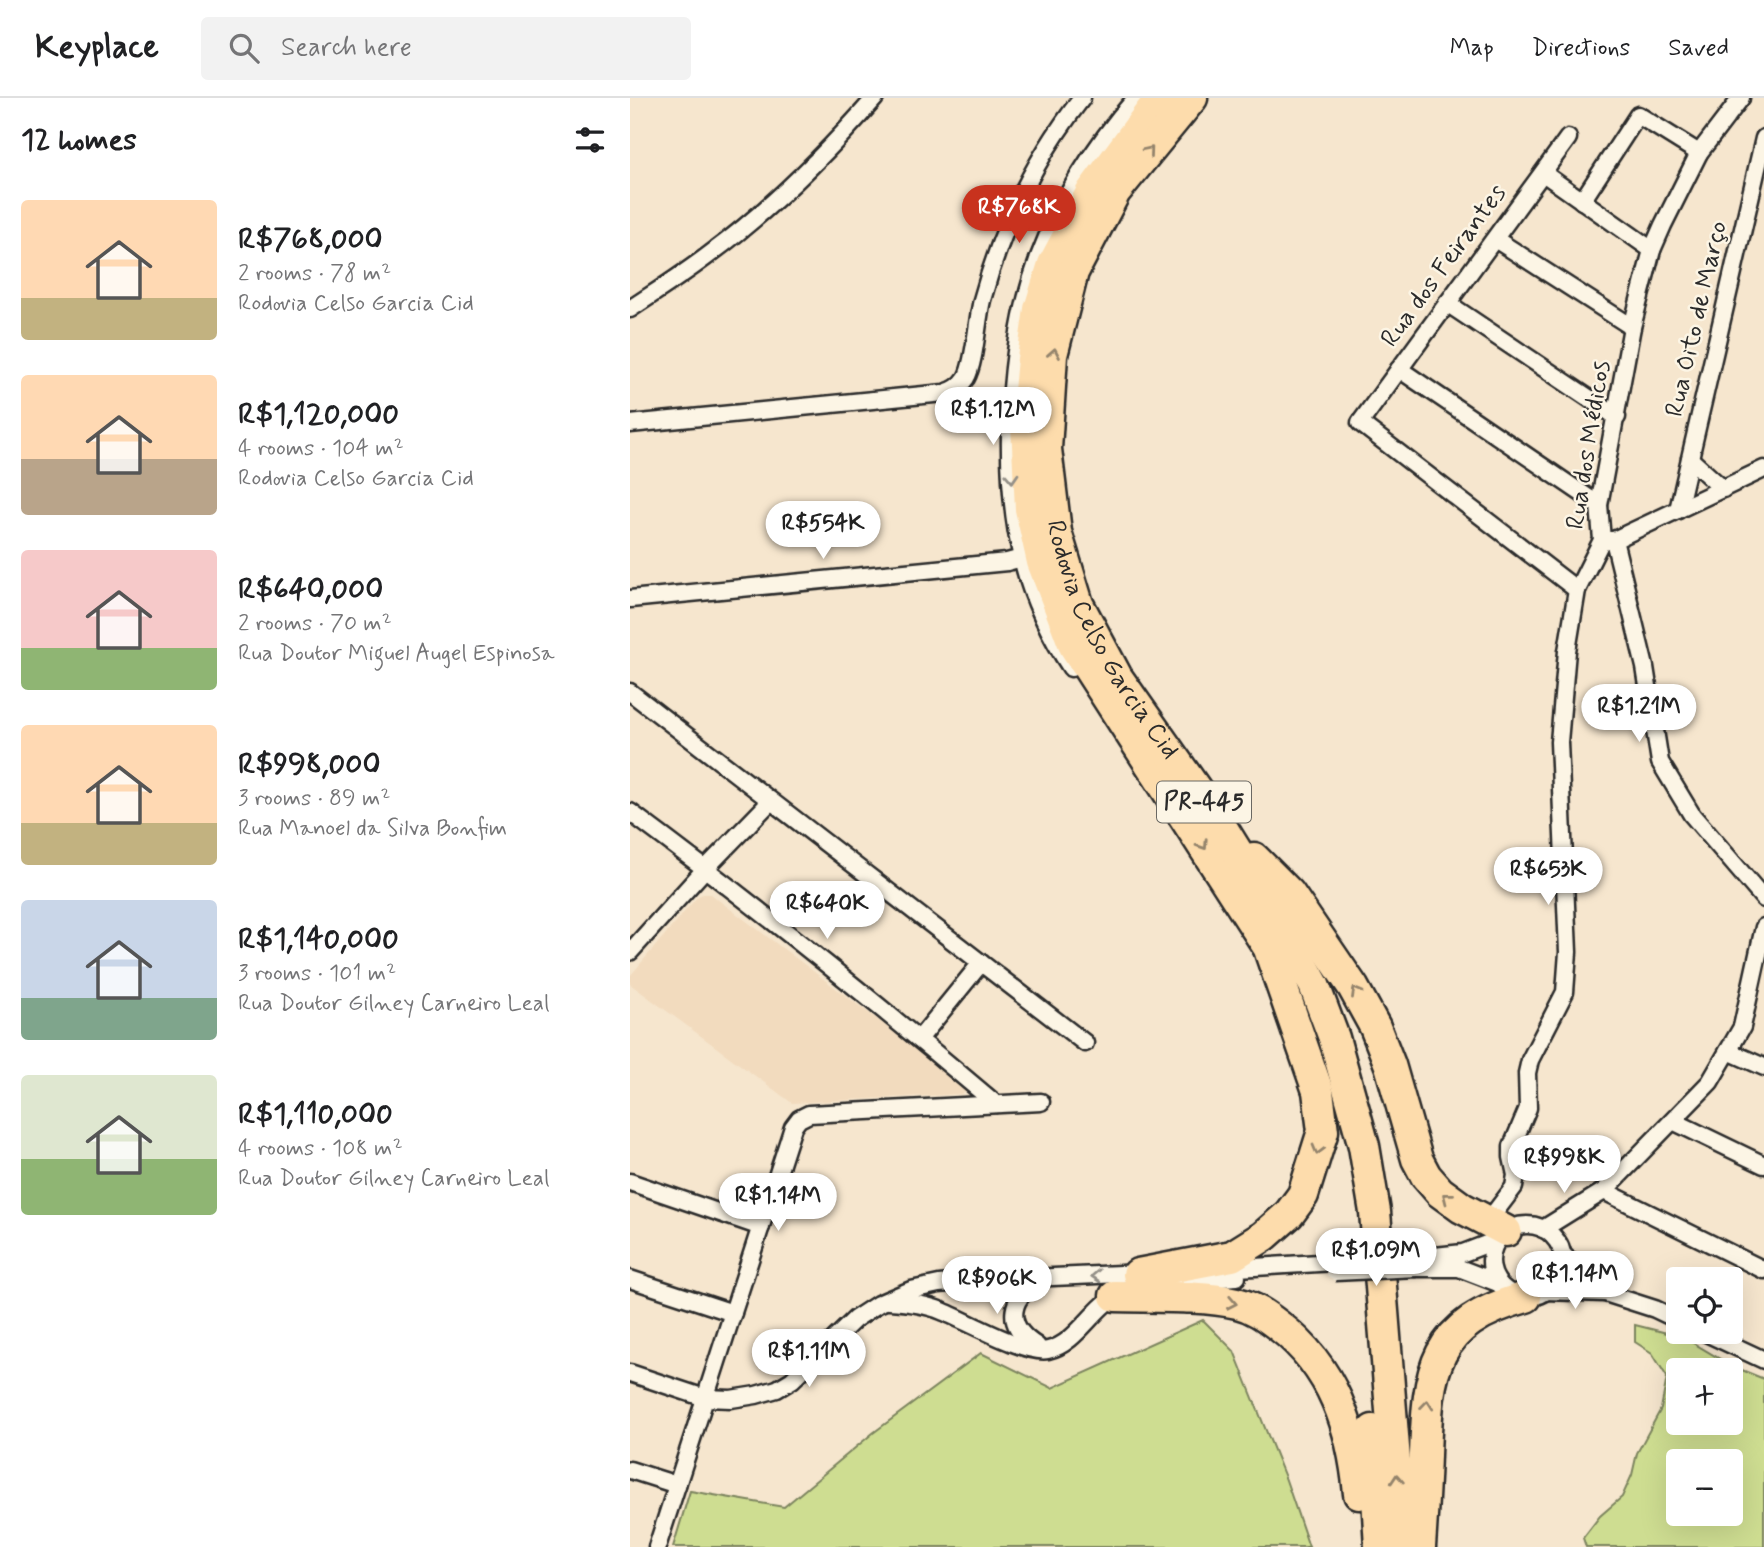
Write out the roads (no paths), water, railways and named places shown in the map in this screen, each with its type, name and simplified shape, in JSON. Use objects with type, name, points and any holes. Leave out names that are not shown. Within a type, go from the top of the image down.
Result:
[{"type":"highway","name":"Rodovia Celso Garcia Cid","points":[[1160,98],[1091,192],[1053,264],[1039,309],[1032,359],[1026,424],[1030,509],[1042,562],[1074,646],[1268,945],[1289,979],[1318,1040],[1334,1089],[1357,1214],[1380,1547]]},
{"type":"highway","name":"Rodovia Celso Garcia Cid","points":[[1192,98],[1115,192],[1073,272],[1052,355],[1046,449],[1056,532],[1078,604],[1117,677],[1216,818],[1262,892],[1314,985],[1334,1038],[1364,1146],[1376,1212],[1402,1547]]},
{"type":"highway","points":[[1216,818],[1289,893],[1353,987],[1375,1027],[1390,1065],[1417,1159],[1426,1176],[1440,1192],[1497,1230]]},
{"type":"highway","points":[[1139,1273],[1232,1256],[1264,1236],[1289,1214],[1303,1195],[1323,1131],[1318,1091],[1268,945]]},
{"type":"highway","points":[[1420,1547],[1426,1421],[1432,1373],[1439,1353],[1465,1324],[1495,1307],[1536,1294]]},
{"type":"highway","points":[[1115,1296],[1237,1303],[1267,1317],[1304,1348],[1317,1362],[1343,1411],[1357,1473],[1363,1547]]},
{"type":"street","points":[[630,309],[693,267],[743,229],[804,173],[875,98]]},
{"type":"street","points":[[630,424],[944,393],[956,388],[969,372],[982,302],[1013,211],[1041,158],[1082,98]]},
{"type":"street","points":[[1136,98],[1089,158],[1061,208],[1039,256],[1021,320],[1015,365],[1012,459],[1014,506],[1022,558],[1055,644],[1137,766],[1155,772]]},
{"type":"street","name":"Rua dos Médicos","points":[[1497,1230],[1514,1187],[1516,1175],[1512,1146],[1528,1108],[1527,1073],[1530,1060],[1564,992],[1568,951],[1559,742],[1566,651],[1577,590],[1608,540],[1599,505],[1632,327],[1652,250],[1699,153],[1741,98]]},
{"type":"street","points":[[1582,201],[1638,115],[1699,153]]},
{"type":"street","name":"Rua dos Feirantes","points":[[1568,138],[1360,423],[1577,590]]},
{"type":"street","name":"Rua Oito de Março","points":[[1678,510],[1764,138]]},
{"type":"street","points":[[1543,173],[1652,250]]},
{"type":"street","points":[[1495,239],[1632,327]]},
{"type":"street","points":[[1447,303],[1617,417]]},
{"type":"street","points":[[1399,369],[1599,505]]},
{"type":"street","points":[[1690,459],[1723,489]]},
{"type":"street","points":[[1764,469],[1608,540],[1645,667],[1660,762],[1692,815],[1764,899]]},
{"type":"street","points":[[630,599],[1007,562],[1022,558]]},
{"type":"street","points":[[630,692],[1085,1042]]},
{"type":"street","points":[[630,952],[706,868],[771,802]]},
{"type":"street","points":[[630,814],[706,868],[920,1038],[996,1104]]},
{"type":"street","points":[[1544,1229],[1604,1191],[1710,1082],[1742,1027],[1760,966],[1764,927]]},
{"type":"street","points":[[920,1038],[981,963]]},
{"type":"street","points":[[1728,1051],[1764,1067]]},
{"type":"street","points":[[657,1547],[793,1127],[809,1114],[1041,1102]]},
{"type":"street","points":[[1673,1121],[1764,1165]]},
{"type":"street","points":[[630,1182],[761,1227]]},
{"type":"street","points":[[1604,1191],[1764,1270]]},
{"type":"street","points":[[630,1373],[705,1398],[731,1399],[777,1389],[792,1380],[855,1319],[911,1290],[939,1284],[1045,1278],[1416,1263],[1463,1253],[1497,1230],[1527,1225],[1544,1229],[1556,1241],[1562,1254],[1605,1293]]},
{"type":"street","points":[[1497,1230],[1491,1266],[1498,1283]]},
{"type":"street","points":[[1536,1294],[1559,1275],[1562,1254]]},
{"type":"street","points":[[1416,1263],[1459,1268],[1498,1283],[1510,1293],[1605,1293],[1666,1314]]},
{"type":"street","points":[[886,1301],[914,1303],[940,1310],[1028,1348],[1049,1350],[1064,1342],[1115,1296],[1151,1283],[1335,1267]]},
{"type":"street","points":[[1045,1278],[1021,1293],[1015,1306],[1015,1314],[1021,1334],[1049,1350]]},
{"type":"street","points":[[630,1279],[733,1313]]},
{"type":"street","points":[[1730,1344],[1764,1360]]},
{"type":"street","points":[[630,1470],[677,1485]]}]
